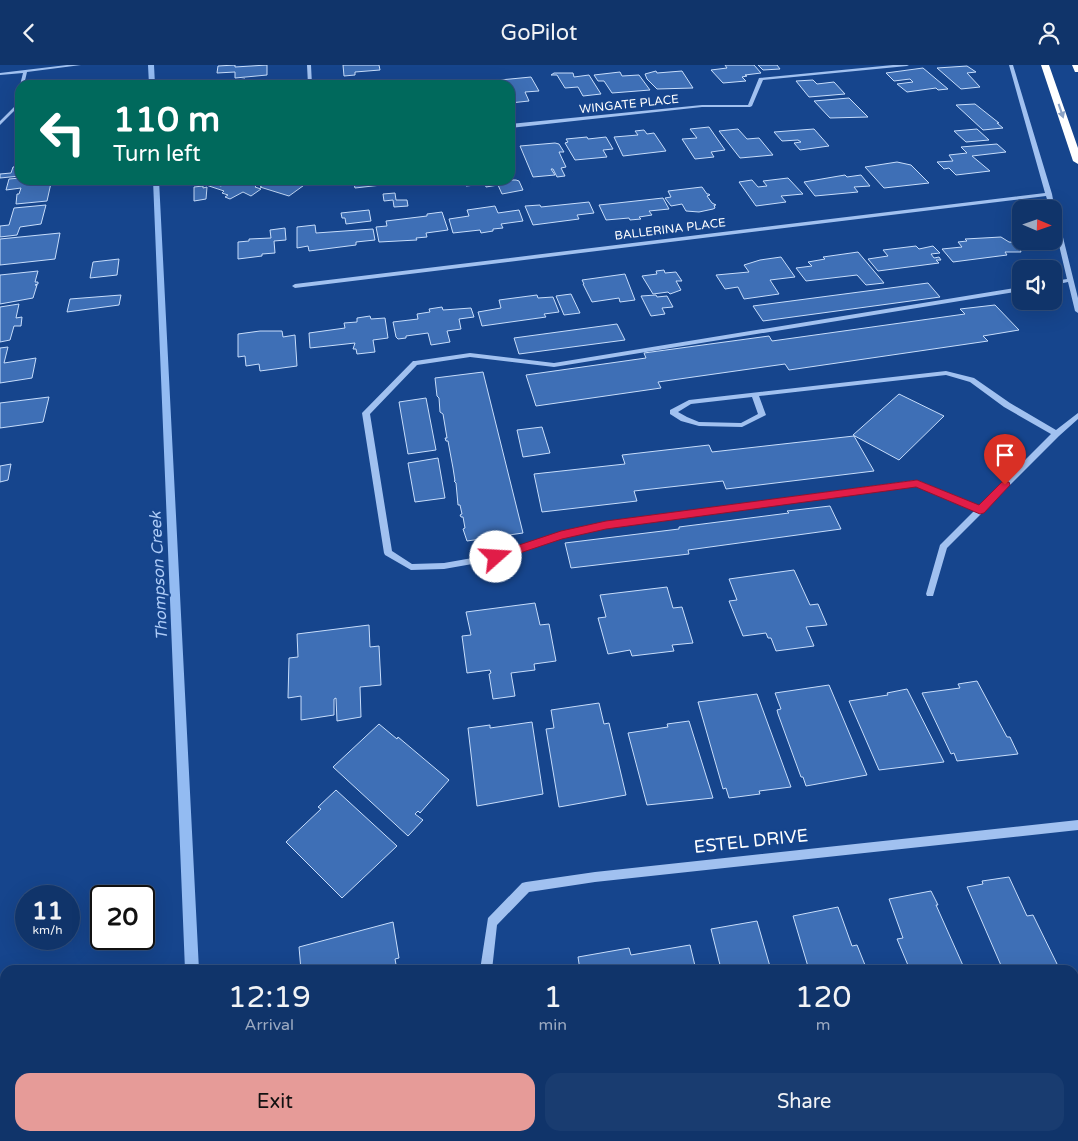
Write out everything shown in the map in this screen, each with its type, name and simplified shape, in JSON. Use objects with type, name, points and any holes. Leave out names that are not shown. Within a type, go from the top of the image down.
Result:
[{"type":"highway","points":[[1046,65],[1078,161]]},
{"type":"highway","points":[[1076,65],[1078,70]]},
{"type":"street","points":[[0,74],[79,65]]},
{"type":"street","points":[[309,65],[310,80]]},
{"type":"street","name":"WINGATE PLACE","points":[[515,126],[702,107],[750,106],[761,79],[907,65]]},
{"type":"street","points":[[1011,65],[1051,200]]},
{"type":"street","points":[[24,80],[26,72]]},
{"type":"street","points":[[0,124],[15,108]]},
{"type":"street","name":"BALLERINA PLACE","points":[[295,286],[1049,194]]},
{"type":"street","points":[[1062,246],[1078,311]]},
{"type":"street","points":[[1062,282],[1070,280]]},
{"type":"street","points":[[980,510],[917,483],[606,525],[561,535],[496,557],[444,566],[411,567],[388,553],[366,413],[415,363],[470,355],[554,365],[1012,290]]},
{"type":"street","points":[[755,395],[762,415],[742,425],[699,424],[684,419],[673,412],[689,402],[946,373],[972,380],[1007,405],[1056,434]]},
{"type":"street","points":[[930,594],[943,547],[1056,434],[1078,415]]},
{"type":"street","name":"ESTEL DRIVE","points":[[487,965],[492,921],[526,887],[605,875],[1078,825]]},
{"type":"building","points":[[235,65],[235,67],[267,65],[267,75],[235,78],[235,72],[217,73],[218,66]]},
{"type":"building","points":[[343,65],[379,65],[380,70],[355,72],[355,75],[344,76]]},
{"type":"building","points":[[725,65],[754,65],[761,73],[745,75],[747,76],[742,77],[746,81],[723,83],[711,70],[727,68]]},
{"type":"building","points":[[758,65],[777,65],[780,69],[763,70]]},
{"type":"building","points":[[967,66],[976,72],[967,73],[980,87],[961,89],[937,68]]},
{"type":"building","points":[[923,68],[948,89],[938,90],[936,88],[907,92],[897,84],[913,82],[910,79],[894,81],[886,73]]},
{"type":"building","points":[[656,71],[657,73],[682,71],[693,88],[657,89],[647,79],[645,74]]},
{"type":"building","points":[[620,72],[622,76],[639,75],[650,90],[612,93],[604,81],[598,81],[594,75]]},
{"type":"building","points":[[554,73],[573,73],[574,77],[589,75],[601,94],[583,96],[578,87],[565,88],[557,75],[551,75]]},
{"type":"building","points":[[531,77],[539,91],[525,92],[529,101],[515,102],[515,80],[500,80]]},
{"type":"building","points":[[813,80],[817,84],[834,82],[845,94],[809,97],[796,81]]},
{"type":"building","points":[[849,98],[868,117],[830,118],[814,101]]},
{"type":"building","points":[[975,104],[1003,128],[983,130],[956,105]]},
{"type":"building","points":[[709,127],[725,150],[711,152],[714,157],[695,159],[682,139],[697,138],[690,129]]},
{"type":"building","points":[[738,129],[747,139],[759,138],[773,155],[740,158],[719,131]]},
{"type":"building","points":[[814,129],[829,146],[800,150],[794,143],[801,142],[798,140],[782,141],[774,132]]},
{"type":"building","points":[[977,129],[989,140],[966,142],[954,131]]},
{"type":"building","points":[[644,130],[647,134],[654,133],[666,151],[623,156],[614,137],[638,135],[635,131]]},
{"type":"building","points":[[587,137],[588,139],[606,137],[613,149],[603,150],[607,157],[575,160],[565,143],[568,142],[566,139]]},
{"type":"building","points":[[559,144],[564,152],[559,152],[566,167],[561,168],[565,176],[557,177],[553,169],[551,169],[555,175],[533,177],[520,146]]},
{"type":"building","points":[[997,144],[1006,152],[972,156],[990,171],[956,175],[949,168],[944,169],[937,162],[953,161],[949,155],[967,153],[961,147]]},
{"type":"building","points":[[897,162],[911,165],[929,183],[884,188],[865,167]]},
{"type":"building","points":[[13,167],[15,167],[15,176],[0,178],[0,174],[11,173]]},
{"type":"building","points":[[845,175],[847,177],[861,175],[870,186],[854,187],[858,192],[815,196],[804,182]]},
{"type":"building","points":[[15,178],[15,185],[51,185],[47,201],[16,204],[17,194],[19,194],[21,188],[6,190],[9,179]]},
{"type":"building","points":[[788,178],[803,194],[781,196],[786,202],[756,206],[739,182],[752,180],[758,187],[767,186],[763,181]]},
{"type":"building","points":[[515,180],[519,181],[523,190],[502,194],[498,185],[515,185]]},
{"type":"building","points":[[206,185],[257,185],[255,187],[261,189],[251,196],[243,192],[230,199],[225,197],[228,195],[222,193],[224,191]]},
{"type":"building","points":[[263,185],[304,185],[289,196],[260,187]]},
{"type":"building","points":[[354,185],[381,185],[355,188]]},
{"type":"building","points":[[203,186],[203,188],[207,187],[206,199],[194,201],[194,187]]},
{"type":"building","points":[[702,187],[710,195],[707,196],[716,205],[714,205],[715,208],[699,212],[686,211],[682,204],[671,206],[665,198],[671,197],[668,191]]},
{"type":"building","points":[[395,193],[396,200],[407,200],[408,206],[394,207],[393,200],[384,201],[383,194]]},
{"type":"building","points":[[663,198],[669,209],[649,211],[652,215],[639,217],[641,219],[606,220],[599,205]]},
{"type":"building","points":[[589,202],[594,213],[577,215],[579,219],[533,225],[525,206],[540,205],[541,207]]},
{"type":"building","points":[[46,205],[41,224],[20,227],[17,235],[0,237],[0,226],[9,225],[14,208]]},
{"type":"building","points":[[495,206],[498,213],[519,210],[523,221],[501,224],[503,228],[493,229],[493,231],[481,233],[480,230],[453,233],[449,219],[469,216],[467,210]]},
{"type":"building","points":[[369,210],[371,221],[346,224],[345,218],[342,218],[341,213]]},
{"type":"building","points":[[442,212],[448,230],[426,233],[427,237],[416,238],[417,240],[379,242],[376,227],[387,226],[386,221],[427,216],[427,214]]},
{"type":"building","points":[[315,225],[316,233],[373,229],[375,240],[356,242],[356,245],[309,251],[308,246],[297,248],[297,227]]},
{"type":"building","points":[[285,228],[286,240],[274,241],[275,253],[238,259],[238,242],[249,241],[249,239],[271,238],[270,230]]},
{"type":"building","points":[[60,233],[55,259],[0,265],[0,239]]},
{"type":"building","points":[[1001,237],[1012,242],[1012,250],[1020,250],[1021,252],[1005,252],[1007,255],[953,262],[942,249],[962,247],[958,242],[967,241],[965,239]]},
{"type":"building","points":[[916,246],[919,249],[933,246],[940,253],[931,254],[934,258],[939,257],[941,260],[936,260],[939,263],[878,271],[868,259],[888,256],[883,250]]},
{"type":"building","points":[[858,252],[884,283],[866,285],[857,275],[806,281],[796,268],[812,266],[808,262],[825,259],[823,257]]},
{"type":"building","points":[[781,257],[795,277],[770,280],[779,294],[744,299],[738,287],[725,289],[716,275],[749,272],[744,265],[760,260]]},
{"type":"building","points":[[119,259],[117,275],[90,278],[93,262]]},
{"type":"building","points":[[664,270],[665,273],[676,272],[682,281],[676,281],[681,290],[670,294],[668,292],[653,294],[642,276],[657,274],[656,271]]},
{"type":"building","points":[[38,271],[35,282],[38,282],[38,284],[35,285],[37,285],[33,298],[0,304],[0,275]]},
{"type":"building","points":[[625,274],[635,300],[620,302],[619,298],[592,302],[582,280]]},
{"type":"building","points":[[928,283],[940,297],[763,321],[753,306]]},
{"type":"building","points":[[571,294],[580,313],[564,315],[556,296]]},
{"type":"building","points":[[121,295],[119,305],[67,312],[70,299]]},
{"type":"building","points":[[537,295],[538,298],[553,297],[559,312],[544,314],[546,317],[482,326],[478,312],[501,308],[499,300]]},
{"type":"building","points":[[656,295],[657,297],[667,296],[673,307],[662,308],[665,314],[651,316],[641,296]]},
{"type":"building","points":[[19,304],[16,318],[22,317],[21,326],[14,326],[10,340],[0,342],[0,307]]},
{"type":"building","points":[[995,305],[1019,330],[983,336],[988,341],[789,370],[785,364],[658,382],[661,388],[536,406],[526,375],[646,358],[644,353],[769,336],[772,341],[965,314],[960,309]]},
{"type":"building","points":[[442,307],[443,310],[471,308],[474,317],[459,319],[461,329],[447,331],[450,342],[431,345],[428,333],[398,339],[396,337],[393,322],[418,319],[417,314],[430,312],[429,309]]},
{"type":"building","points":[[370,316],[371,319],[385,318],[388,338],[373,340],[375,352],[357,354],[356,349],[353,349],[355,343],[310,348],[309,333],[345,328],[344,323],[357,322],[357,318]]},
{"type":"building","points":[[617,324],[625,340],[519,354],[514,338]]},
{"type":"building","points":[[282,331],[283,337],[295,335],[297,366],[260,371],[259,364],[246,366],[245,356],[238,357],[238,334]]},
{"type":"building","points":[[8,347],[4,363],[36,358],[32,378],[0,383],[0,348]]},
{"type":"building","points":[[483,372],[523,533],[467,541],[463,529],[465,528],[463,517],[460,515],[462,514],[460,505],[458,505],[456,483],[454,481],[448,441],[445,438],[447,438],[443,414],[440,412],[435,378]]},
{"type":"building","points":[[899,394],[944,416],[899,460],[853,435]]},
{"type":"building","points":[[49,397],[43,422],[0,428],[0,403]]},
{"type":"building","points":[[426,398],[436,450],[408,454],[399,402]]},
{"type":"building","points":[[542,427],[550,453],[523,457],[517,430]]},
{"type":"building","points":[[854,436],[874,471],[726,489],[723,481],[634,491],[637,501],[542,512],[534,474],[625,464],[622,455],[709,445],[712,452]]},
{"type":"building","points":[[438,458],[445,498],[415,502],[408,463]]},
{"type":"building","points":[[11,464],[8,480],[0,482],[0,466]]},
{"type":"building","points":[[830,506],[841,529],[688,550],[689,554],[571,568],[565,543],[679,529],[679,527]]},
{"type":"building","points":[[794,570],[810,605],[818,604],[827,625],[806,627],[814,646],[776,651],[771,638],[768,638],[766,633],[743,636],[729,601],[737,600],[729,579]]},
{"type":"building","points":[[667,587],[673,608],[682,607],[693,643],[672,645],[674,651],[632,656],[630,650],[608,654],[598,618],[606,617],[600,595]]},
{"type":"building","points":[[535,603],[540,625],[549,624],[556,661],[534,664],[535,670],[511,673],[515,696],[493,699],[490,670],[467,673],[462,636],[471,635],[466,612]]},
{"type":"building","points":[[369,625],[370,647],[379,646],[381,685],[360,687],[361,717],[337,721],[336,698],[334,699],[334,715],[301,720],[301,696],[288,698],[289,658],[298,657],[297,634]]},
{"type":"building","points":[[977,681],[1018,754],[957,761],[954,753],[951,754],[922,693],[960,688],[958,684]]},
{"type":"building","points":[[829,685],[867,775],[806,786],[778,714],[777,710],[781,709],[775,693]]},
{"type":"building","points":[[907,689],[944,762],[879,770],[849,701],[888,695],[887,693]]},
{"type":"building","points":[[757,694],[791,787],[759,791],[760,794],[729,798],[726,788],[723,789],[698,702]]},
{"type":"building","points":[[599,703],[604,724],[609,723],[626,795],[559,807],[546,729],[554,728],[551,710]]},
{"type":"building","points":[[689,721],[713,798],[647,805],[628,733],[668,727],[667,724]]},
{"type":"building","points":[[532,722],[543,794],[477,806],[468,728],[490,725],[490,728]]},
{"type":"building","points":[[379,724],[397,739],[398,737],[449,780],[420,813],[418,811],[415,814],[423,820],[408,836],[333,767]]},
{"type":"building","points":[[336,790],[397,846],[342,898],[286,842],[321,809],[318,807]]},
{"type":"building","points":[[1009,877],[1027,916],[1033,915],[1058,965],[1001,965],[967,887],[983,884],[982,881]]},
{"type":"building","points":[[931,891],[963,965],[908,965],[897,939],[903,938],[889,899]]},
{"type":"building","points":[[838,907],[852,946],[857,945],[865,965],[808,965],[793,916]]},
{"type":"building","points":[[757,921],[770,965],[720,965],[711,929]]},
{"type":"building","points":[[393,922],[399,958],[395,959],[396,965],[301,965],[299,947]]},
{"type":"building","points":[[690,945],[695,965],[579,965],[578,957],[629,948],[631,955]]},
{"type":"waterway","name":"Thompson Creek","points":[[151,65],[152,80]]},
{"type":"waterway","name":"Thompson Creek","points":[[156,185],[192,965]]},
{"type":"route","points":[[496,557],[561,535],[606,525],[917,483],[980,510],[1005,485]]}]
